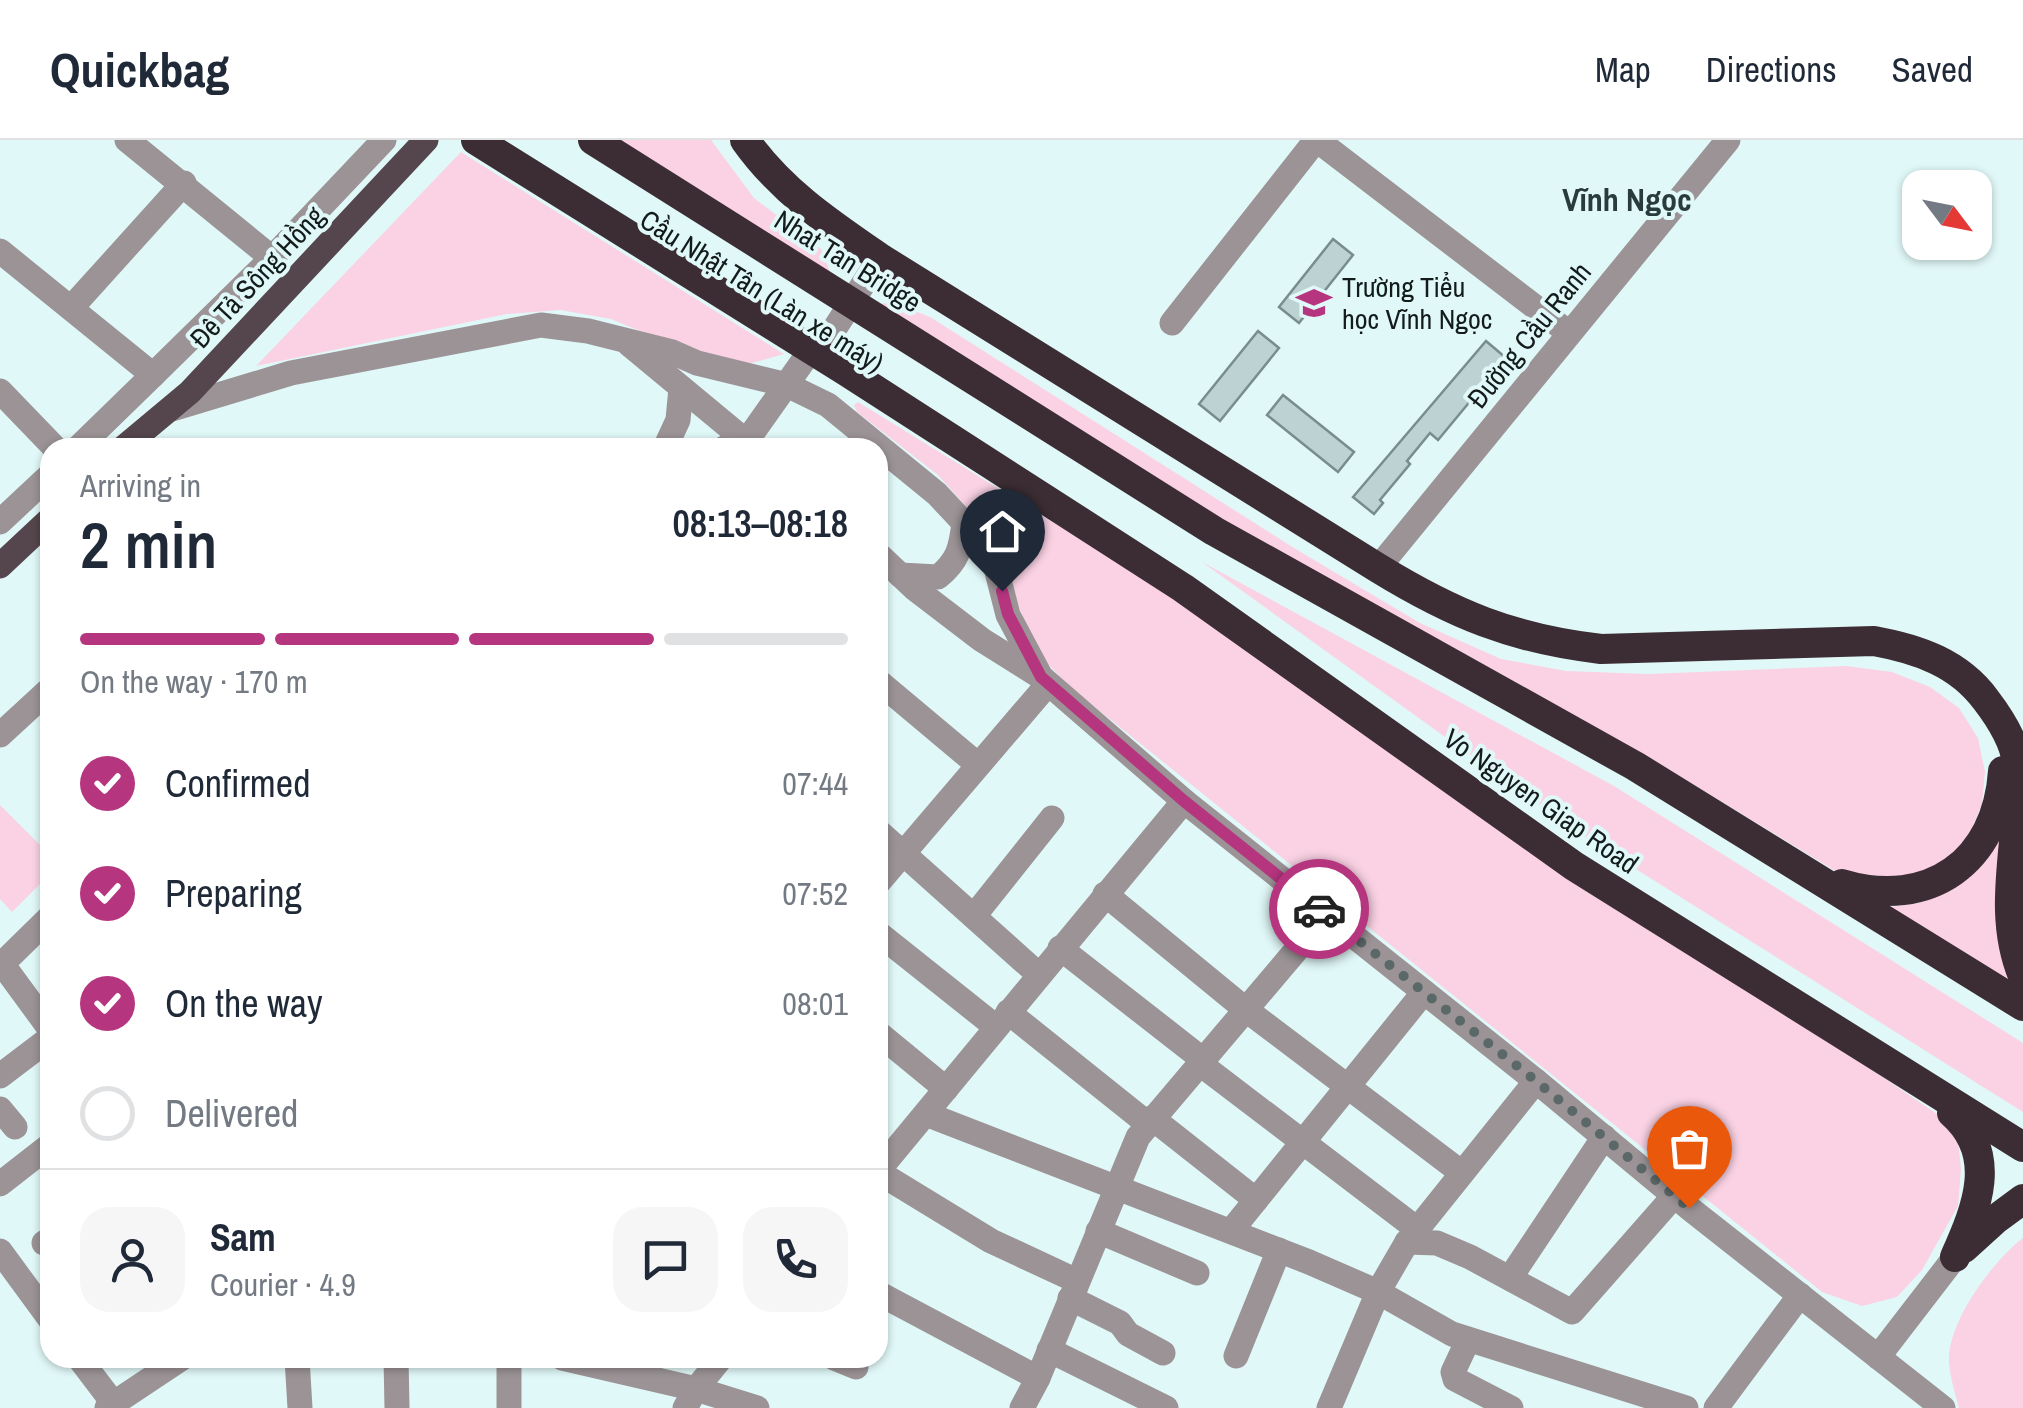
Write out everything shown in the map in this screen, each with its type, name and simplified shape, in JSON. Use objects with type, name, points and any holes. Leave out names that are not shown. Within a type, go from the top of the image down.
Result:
[{"type":"highway","name":"Cầu Nhật Tân (Làn xe máy)","points":[[459,140],[1032,494]]},
{"type":"highway","points":[[476,140],[846,371],[1032,494]]},
{"type":"highway","name":"Nhat Tan Bridge","points":[[593,140],[1066,440]]},
{"type":"highway","name":"Cầu Nhật Tân (Làn xe máy)","points":[[610,140],[883,311],[1066,440]]},
{"type":"highway","points":[[745,140],[772,176],[802,203],[880,258],[1435,603],[1474,620],[1566,645],[1618,648],[1874,641],[1906,646],[1959,672],[1998,717],[2017,759],[2018,801],[2008,920],[2023,976]]},
{"type":"highway","points":[[1066,440],[1214,531],[1634,766],[2023,1006]]},
{"type":"highway","name":"Vo Nguyen Giap Road","points":[[1032,494],[1182,588],[1574,866],[2023,1147]]},
{"type":"highway","points":[[1729,824],[1835,882],[1868,892],[1894,892],[1940,880],[1979,848],[1992,824],[2001,794],[2003,760],[1998,717]]},
{"type":"highway","points":[[1878,1056],[1956,1116],[1975,1138],[1981,1179],[1972,1220],[1955,1257]]},
{"type":"highway","points":[[1955,1257],[1996,1218],[2023,1200]]},
{"type":"main road","name":"Đê Tả Sông Hồng","points":[[135,438],[172,409],[426,140]]},
{"type":"main road","points":[[0,566],[40,528]]},
{"type":"main road","points":[[0,583],[28,540]]},
{"type":"street","points":[[126,140],[184,183],[272,258]]},
{"type":"street","points":[[88,438],[272,258],[384,140]]},
{"type":"street","points":[[1172,323],[1317,140],[1569,333]]},
{"type":"street","name":"Đường Cầu Ranh","points":[[1378,568],[1728,140]]},
{"type":"street","points":[[72,308],[184,183]]},
{"type":"street","points":[[1,252],[153,375]]},
{"type":"street","points":[[747,438],[806,356],[835,328],[880,258]]},
{"type":"street","points":[[172,409],[291,373],[542,326],[588,330],[787,385],[828,405],[868,438]]},
{"type":"street","points":[[828,405],[835,328]]},
{"type":"street","points":[[626,342],[733,438]]},
{"type":"street","points":[[128,438],[153,375]]},
{"type":"street","points":[[669,438],[678,420],[681,388]]},
{"type":"street","points":[[0,391],[45,438]]},
{"type":"street","points":[[888,454],[937,494],[980,540],[996,568],[1008,614],[1045,680]]},
{"type":"street","points":[[0,522],[40,487]]},
{"type":"street","points":[[900,575],[938,577],[951,567],[961,551],[964,523]]},
{"type":"street","points":[[888,564],[1004,657],[1045,680],[1184,801],[1943,1408]]},
{"type":"street","points":[[888,871],[1045,680]]},
{"type":"street","points":[[888,689],[977,764]]},
{"type":"street","points":[[0,735],[40,698]]},
{"type":"street","points":[[888,1142],[926,1114],[1184,801]]},
{"type":"street","points":[[974,916],[1052,818]]},
{"type":"street","points":[[888,839],[1038,974]]},
{"type":"street","points":[[1105,894],[1244,1009],[1462,1174]]},
{"type":"street","points":[[1022,1408],[1138,1136],[1326,915]]},
{"type":"street","points":[[40,927],[1,962],[40,1015]]},
{"type":"street","points":[[888,940],[1150,1121],[1256,1200]]},
{"type":"street","points":[[1060,948],[1304,1142],[1412,1236],[1436,1243],[1510,1278],[1572,1312],[1674,1196]]},
{"type":"street","points":[[1231,1231],[1424,992]]},
{"type":"street","points":[[888,1040],[946,1089]]},
{"type":"street","points":[[0,1076],[40,1046]]},
{"type":"street","points":[[1330,1408],[1378,1292],[1412,1236],[1536,1081]]},
{"type":"street","points":[[926,1114],[1279,1250],[1378,1292],[1452,1334],[1605,1397],[1686,1408]]},
{"type":"street","points":[[1510,1278],[1604,1137]]},
{"type":"street","points":[[0,1184],[40,1154]]},
{"type":"street","points":[[888,1177],[1074,1289],[1120,1323],[1128,1334],[1163,1354]]},
{"type":"street","points":[[1098,1231],[1198,1273]]},
{"type":"street","points":[[1236,1356],[1279,1250]]},
{"type":"street","points":[[0,1252],[40,1305]]},
{"type":"street","points":[[1878,1357],[1955,1257]]},
{"type":"street","points":[[1716,1408],[1800,1295]]},
{"type":"street","points":[[888,1298],[1038,1378]]},
{"type":"street","points":[[1468,1340],[1453,1372],[1455,1379],[1511,1408]]},
{"type":"street","points":[[1048,1350],[1166,1408]]},
{"type":"street","points":[[86,1368],[112,1406],[167,1368]]},
{"type":"street","points":[[298,1368],[300,1408]]},
{"type":"street","points":[[396,1368],[396,1408]]},
{"type":"street","points":[[509,1368],[509,1408]]},
{"type":"street","points":[[634,1368],[690,1398],[757,1408]]},
{"type":"street","points":[[690,1398],[713,1368]]},
{"type":"shaded area","points":[[612,140],[711,140],[754,198],[822,250],[833,280]]},
{"type":"shaded area","points":[[461,152],[784,354],[745,365],[676,346],[611,319],[560,310],[507,314],[256,366]]},
{"type":"shaded area","points":[[892,302],[930,317],[1294,548],[1420,623],[1501,659],[1566,671],[1648,674],[1846,666],[1892,672],[1930,687],[1959,708],[1978,738],[1985,772],[1982,804],[1969,836],[1949,859],[1922,877],[1842,875],[1648,757],[1229,527],[874,305]]},
{"type":"shaded area","points":[[858,402],[1178,599],[1943,1118],[1958,1141],[1958,1206],[1922,1270],[1897,1297],[1862,1306],[1822,1292],[1070,687],[1038,654],[988,531],[938,475],[857,412],[854,405]]},
{"type":"shaded area","points":[[1202,562],[1614,786],[2023,1043],[2023,1112],[1580,834]]},
{"type":"shaded area","points":[[0,805],[40,845],[40,884],[12,912],[0,899]]},
{"type":"shaded area","points":[[2003,826],[2010,985],[1889,907],[1919,903],[1940,894]]},
{"type":"shaded area","points":[[2023,1238],[2023,1408],[1959,1408],[1949,1362],[1956,1329],[1986,1277]]},
{"type":"building","points":[[1333,239],[1353,255],[1299,323],[1279,307]]},
{"type":"building","points":[[1258,331],[1279,348],[1220,421],[1199,404]]},
{"type":"building","points":[[1486,341],[1506,358],[1438,440],[1430,433],[1380,500],[1383,503],[1374,514],[1353,497]]},
{"type":"building","points":[[1283,395],[1354,452],[1338,472],[1267,415]]},
{"type":"way so far","points":[[1319,909],[1689,1208]]},
{"type":"place","name":"Trường Tiểu học Vĩnh Ngọc","points":[[1314,303]]},
{"type":"district","name":"Vĩnh Ngọc","points":[[1627,199]]},
{"type":"route","points":[[1002,591],[1008,614],[1041,677],[1184,801],[1319,909]]}]
